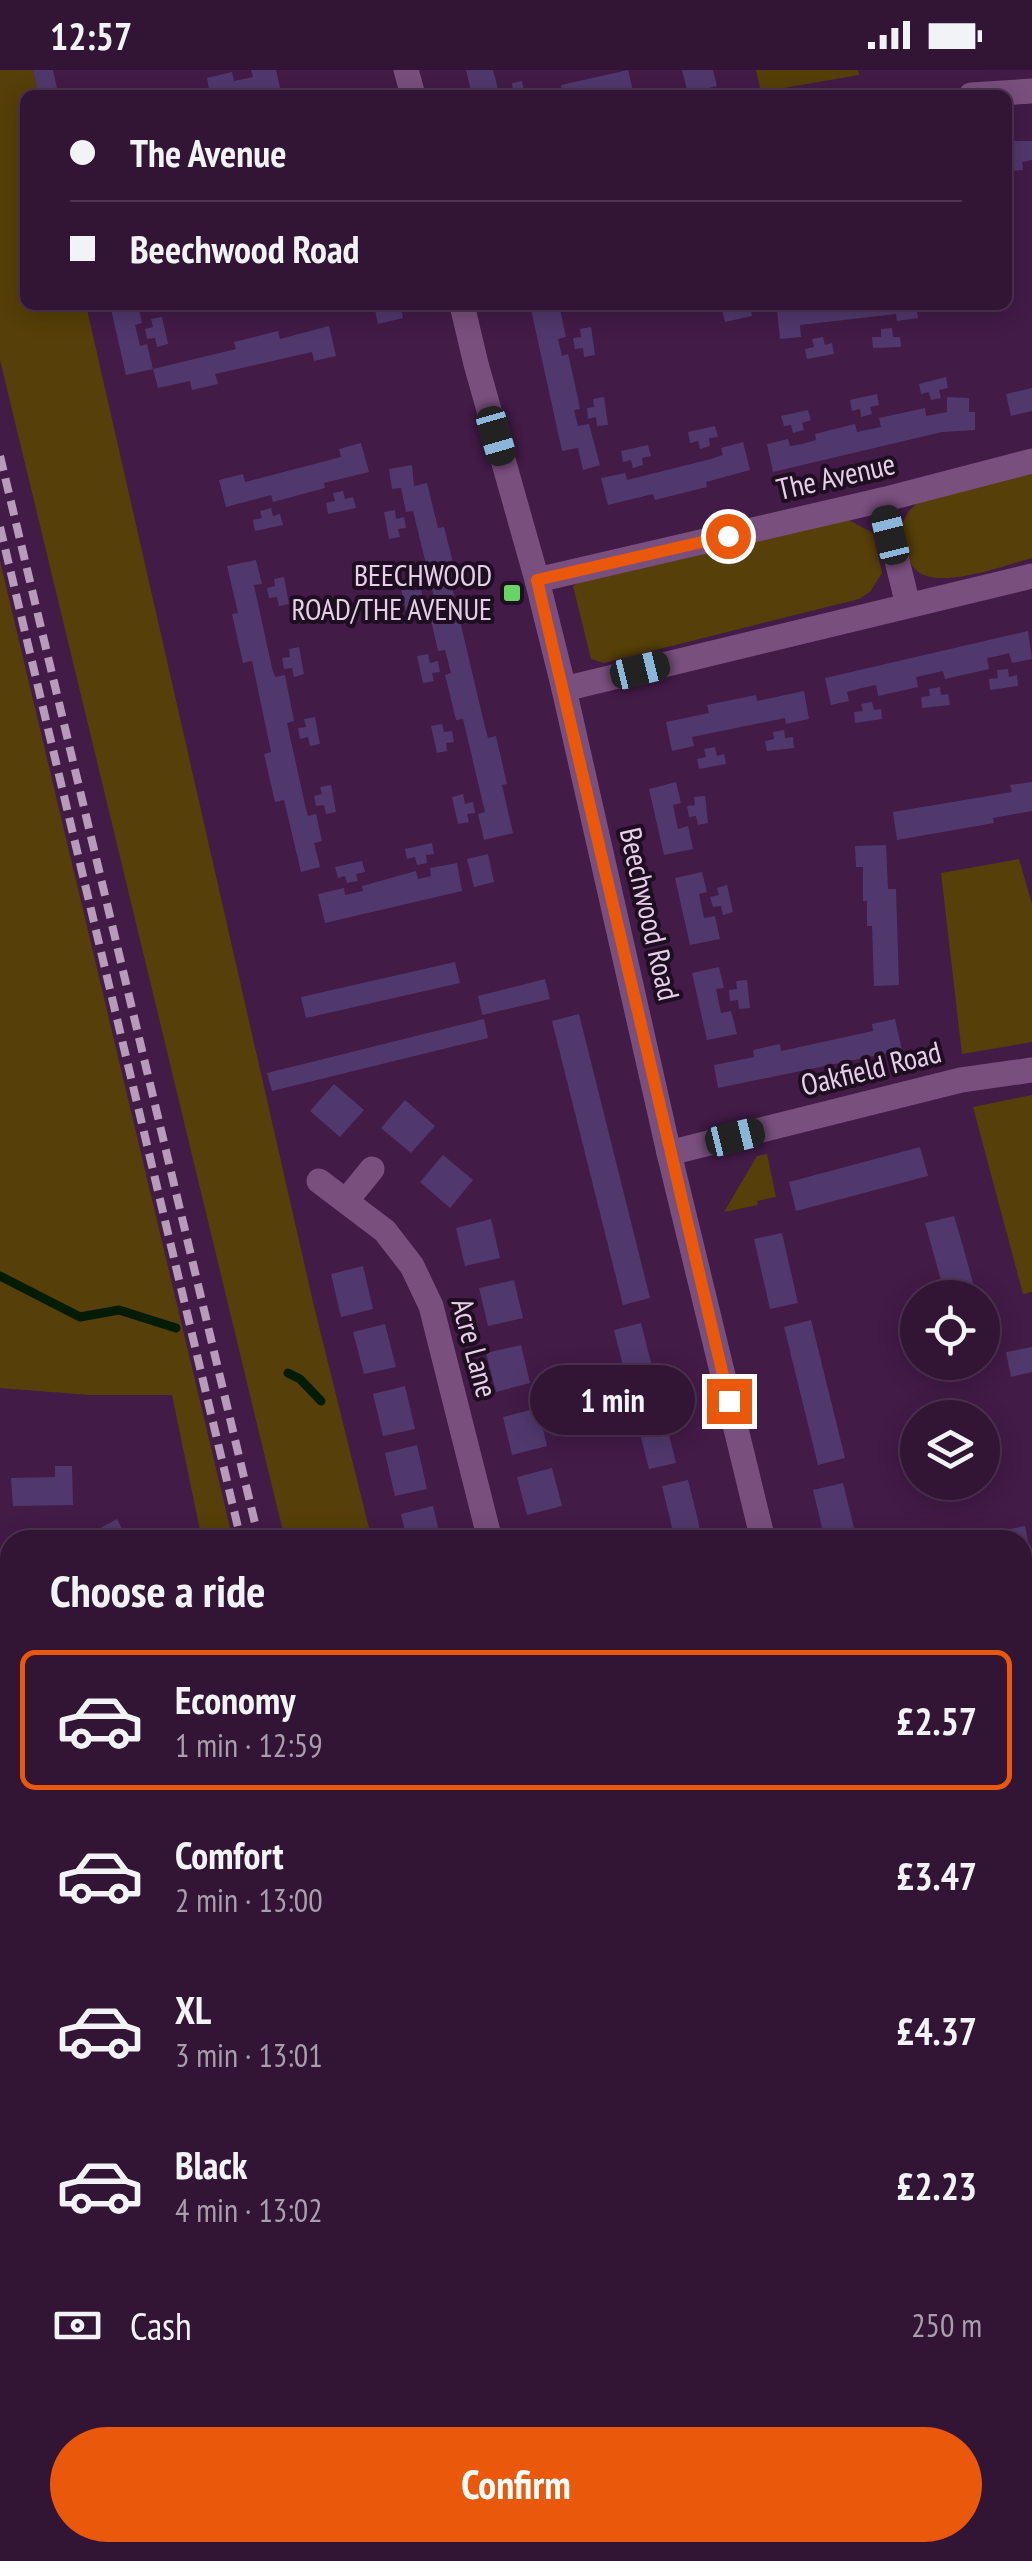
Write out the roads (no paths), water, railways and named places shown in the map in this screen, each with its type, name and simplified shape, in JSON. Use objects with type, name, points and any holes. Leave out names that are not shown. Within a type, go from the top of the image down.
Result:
[{"type":"street","name":"Beechwood Road","points":[[463,310],[564,689],[669,1153],[761,1530]]},
{"type":"street","name":"The Avenue","points":[[537,580],[1032,461]]},
{"type":"street","points":[[882,500],[908,605]]},
{"type":"street","points":[[564,689],[1032,576]]},
{"type":"street","name":"Oakfield Road","points":[[669,1153],[961,1080],[1032,1070]]},
{"type":"street","points":[[346,1201],[372,1169]]},
{"type":"street","name":"Acre Lane","points":[[319,1181],[384,1231],[412,1266],[431,1306],[487,1530]]},
{"type":"waterway","points":[[0,1276],[80,1317],[119,1310],[176,1328]]},
{"type":"waterway","points":[[288,1373],[300,1379],[321,1401]]},
{"type":"railway","points":[[0,456],[257,1530]]},
{"type":"railway","points":[[0,527],[239,1530]]},
{"type":"place","name":"BEECHWOOD ROAD/THE AVENUE","points":[[512,593]]}]
